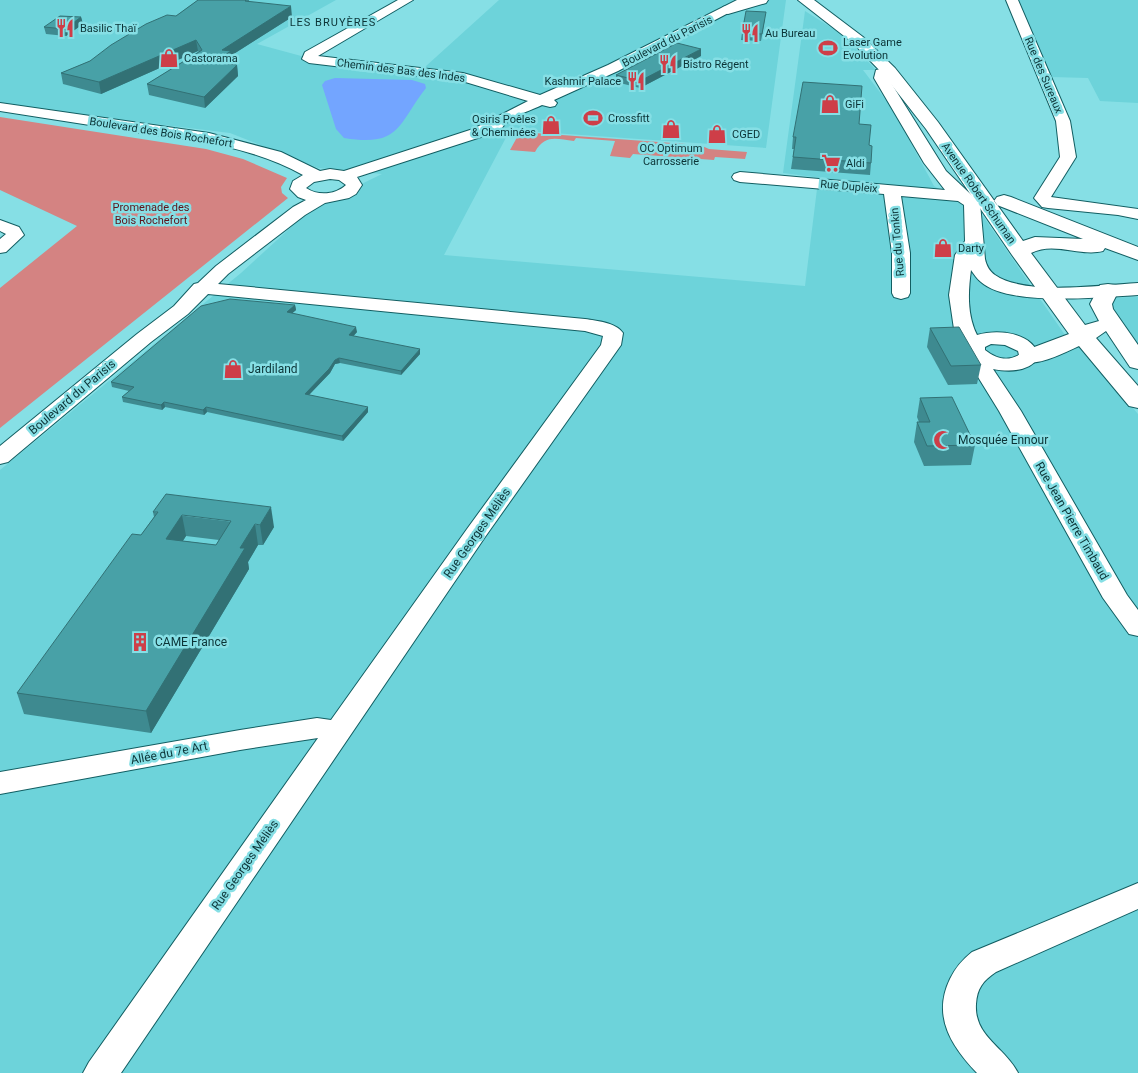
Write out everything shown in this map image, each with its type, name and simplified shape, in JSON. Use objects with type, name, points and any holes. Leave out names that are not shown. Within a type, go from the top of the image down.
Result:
[{"type":"main road","points":[[728,10],[761,0]]},
{"type":"main road","name":"Avenue Robert Schuman","points":[[805,0],[858,40],[885,72],[933,117],[1004,201],[1027,247]]},
{"type":"main road","points":[[815,0],[871,39],[913,81],[933,117],[943,154],[965,199]]},
{"type":"main road","points":[[885,72],[901,74],[913,81]]},
{"type":"main road","name":"Avenue Robert Schuman","points":[[933,117],[1138,401]]},
{"type":"main road","points":[[1004,201],[1138,255]]},
{"type":"main road","points":[[1027,247],[1078,245],[1138,255]]},
{"type":"main road","points":[[1108,290],[1101,304],[1102,309],[1138,362]]},
{"type":"main road","points":[[1027,359],[1090,332]]},
{"type":"main road","name":"Avenue Robert Schuman","points":[[1090,332],[1138,375]]},
{"type":"street","name":"Chemin des Bas des Indes","points":[[407,0],[310,55],[309,59],[464,77],[547,101]]},
{"type":"street","name":"Rue des Sureaux","points":[[1012,0],[1063,122],[1068,157],[1042,198],[1048,202],[1138,214]]},
{"type":"street","name":"Boulevard du Parisis","points":[[349,179],[482,131],[547,101],[581,88],[613,68],[745,1]]},
{"type":"street","points":[[885,72],[881,78],[904,112],[941,178],[965,199]]},
{"type":"street","name":"Boulevard des Bois Rochefort","points":[[0,107],[205,137],[248,146],[280,158],[309,183]]},
{"type":"street","name":"Boulevard des Bois Rochefort","points":[[0,112],[198,141],[239,150],[270,162],[309,183]]},
{"type":"street","name":"Rue Dupleix","points":[[740,177],[892,190],[965,199]]},
{"type":"street","points":[[349,179],[354,185],[350,191],[337,196],[322,198],[309,183],[349,179]]},
{"type":"street","name":"Boulevard du Parisis","points":[[251,247],[309,183]]},
{"type":"street","name":"Rue du Tonkin","points":[[892,190],[901,252],[901,293]]},
{"type":"street","name":"Boulevard du Parisis","points":[[0,457],[144,338],[181,310],[201,288],[251,247],[299,211],[322,198]]},
{"type":"street","name":"Rue Jean Pierre Timbaud","points":[[965,199],[974,214],[973,243],[964,255],[960,272],[958,295],[964,329],[977,353],[980,364],[1010,411],[1116,598],[1138,628]]},
{"type":"street","points":[[0,225],[13,231],[15,235],[0,248]]},
{"type":"street","points":[[973,243],[980,271],[991,281],[1018,291],[1059,292],[1136,289]]},
{"type":"street","name":"Rue Georges Méliès","points":[[101,1073],[475,534],[611,345],[613,334],[601,328],[585,325],[201,288]]},
{"type":"street","points":[[977,353],[977,343],[989,338],[998,338],[1022,344],[1027,348],[1027,359]]},
{"type":"street","name":"Rue Jean Pierre Timbaud","points":[[1010,411],[1007,383],[1027,359]]},
{"type":"street","name":"Allée du 7e Art","points":[[0,783],[240,740],[317,728],[338,730]]},
{"type":"street","points":[[1000,1073],[964,1032],[959,1015],[960,999],[964,984],[972,970],[984,962],[1138,895]]},
{"type":"shaded area","points":[[0,0],[336,0],[257,44],[338,66],[415,76],[499,0],[786,0],[766,148],[510,130],[444,255],[805,286],[817,189],[889,195],[898,188],[783,173],[805,11],[843,35],[876,70],[863,70],[892,108],[934,186],[983,216],[1067,338],[1077,343],[1138,414],[1138,1073],[0,1073],[0,470],[241,273],[312,208],[382,174],[318,168],[230,133],[0,105]]},
{"type":"shaded area","points":[[1017,0],[1138,0],[1138,103],[1100,101],[1088,78],[1051,77]]},
{"type":"shaded area","points":[[335,78],[412,80],[425,84],[426,88],[396,130],[387,136],[363,140],[344,138],[336,129],[322,85],[325,81]]},
{"type":"shaded area","points":[[1138,297],[1138,349],[1093,298]]},
{"type":"green space","name":"Promenade des Bois Rochefort","points":[[0,117],[206,149],[243,159],[287,178],[281,187],[282,193],[288,198],[0,428],[0,288],[77,226],[0,190]]},
{"type":"green space","points":[[520,132],[700,145],[709,149],[747,152],[745,159],[715,157],[714,160],[633,154],[630,158],[610,156],[615,141],[576,138],[574,141],[547,140],[535,152],[510,150]]},
{"type":"building","name":"Castorama","points":[[198,0],[246,0],[291,6],[222,50],[231,51],[214,62],[237,65],[204,97],[147,84],[202,50],[196,40],[99,82],[61,73],[90,61],[111,45],[146,24],[167,15],[176,16]]},
{"type":"building","points":[[746,11],[766,12],[762,34],[742,33]]},
{"type":"building","points":[[60,16],[81,17],[65,29],[44,27]]},
{"type":"building","points":[[677,43],[701,49],[640,81],[616,75]]},
{"type":"building","points":[[803,82],[862,86],[859,124],[871,125],[869,145],[872,146],[871,163],[793,157],[796,137],[793,137]]},
{"type":"building","name":"Jardiland","points":[[230,299],[295,305],[287,312],[356,327],[349,335],[420,349],[401,371],[339,358],[335,360],[305,394],[368,407],[342,436],[206,407],[203,410],[164,402],[161,405],[122,397],[134,387],[111,382],[201,306]]},
{"type":"building","points":[[959,327],[981,365],[951,366],[930,328]]},
{"type":"building","points":[[952,397],[975,445],[927,446],[917,422],[930,422],[920,398]]},
{"type":"building","name":"CAME France","points":[[166,494],[271,507],[260,525],[255,524],[240,548],[245,548],[146,711],[17,693],[132,534],[141,535],[158,512],[153,512]],"holes":[[[182,515],[231,521],[216,545],[166,539]]]},
{"type":"place","name":"Basilic Thaï","points":[[65,28]]},
{"type":"place","name":"Au Bureau","points":[[750,33]]},
{"type":"place","name":"Laser Game Evolution","points":[[828,48]]},
{"type":"place","name":"Castorama","points":[[169,58]]},
{"type":"place","name":"Bistro Régent","points":[[668,64]]},
{"type":"place","name":"Kashmir Palace","points":[[636,81]]},
{"type":"place","name":"GiFi","points":[[830,104]]},
{"type":"place","name":"Crossfitt","points":[[593,118]]},
{"type":"place","name":"Osiris Poêles & Cheminées","points":[[551,125]]},
{"type":"place","name":"OC Optimum Carrosserie","points":[[671,129]]},
{"type":"place","name":"CGED","points":[[717,134]]},
{"type":"place","name":"Aldi","points":[[831,163]]},
{"type":"place","name":"Darty","points":[[943,248]]},
{"type":"place","name":"Jardiland","points":[[233,369]]},
{"type":"place","name":"Mosquée Ennour","points":[[943,440]]},
{"type":"place","name":"CAME France","points":[[140,642]]},
{"type":"district","name":"LES BRUYÈRES","points":[[333,22]]}]
